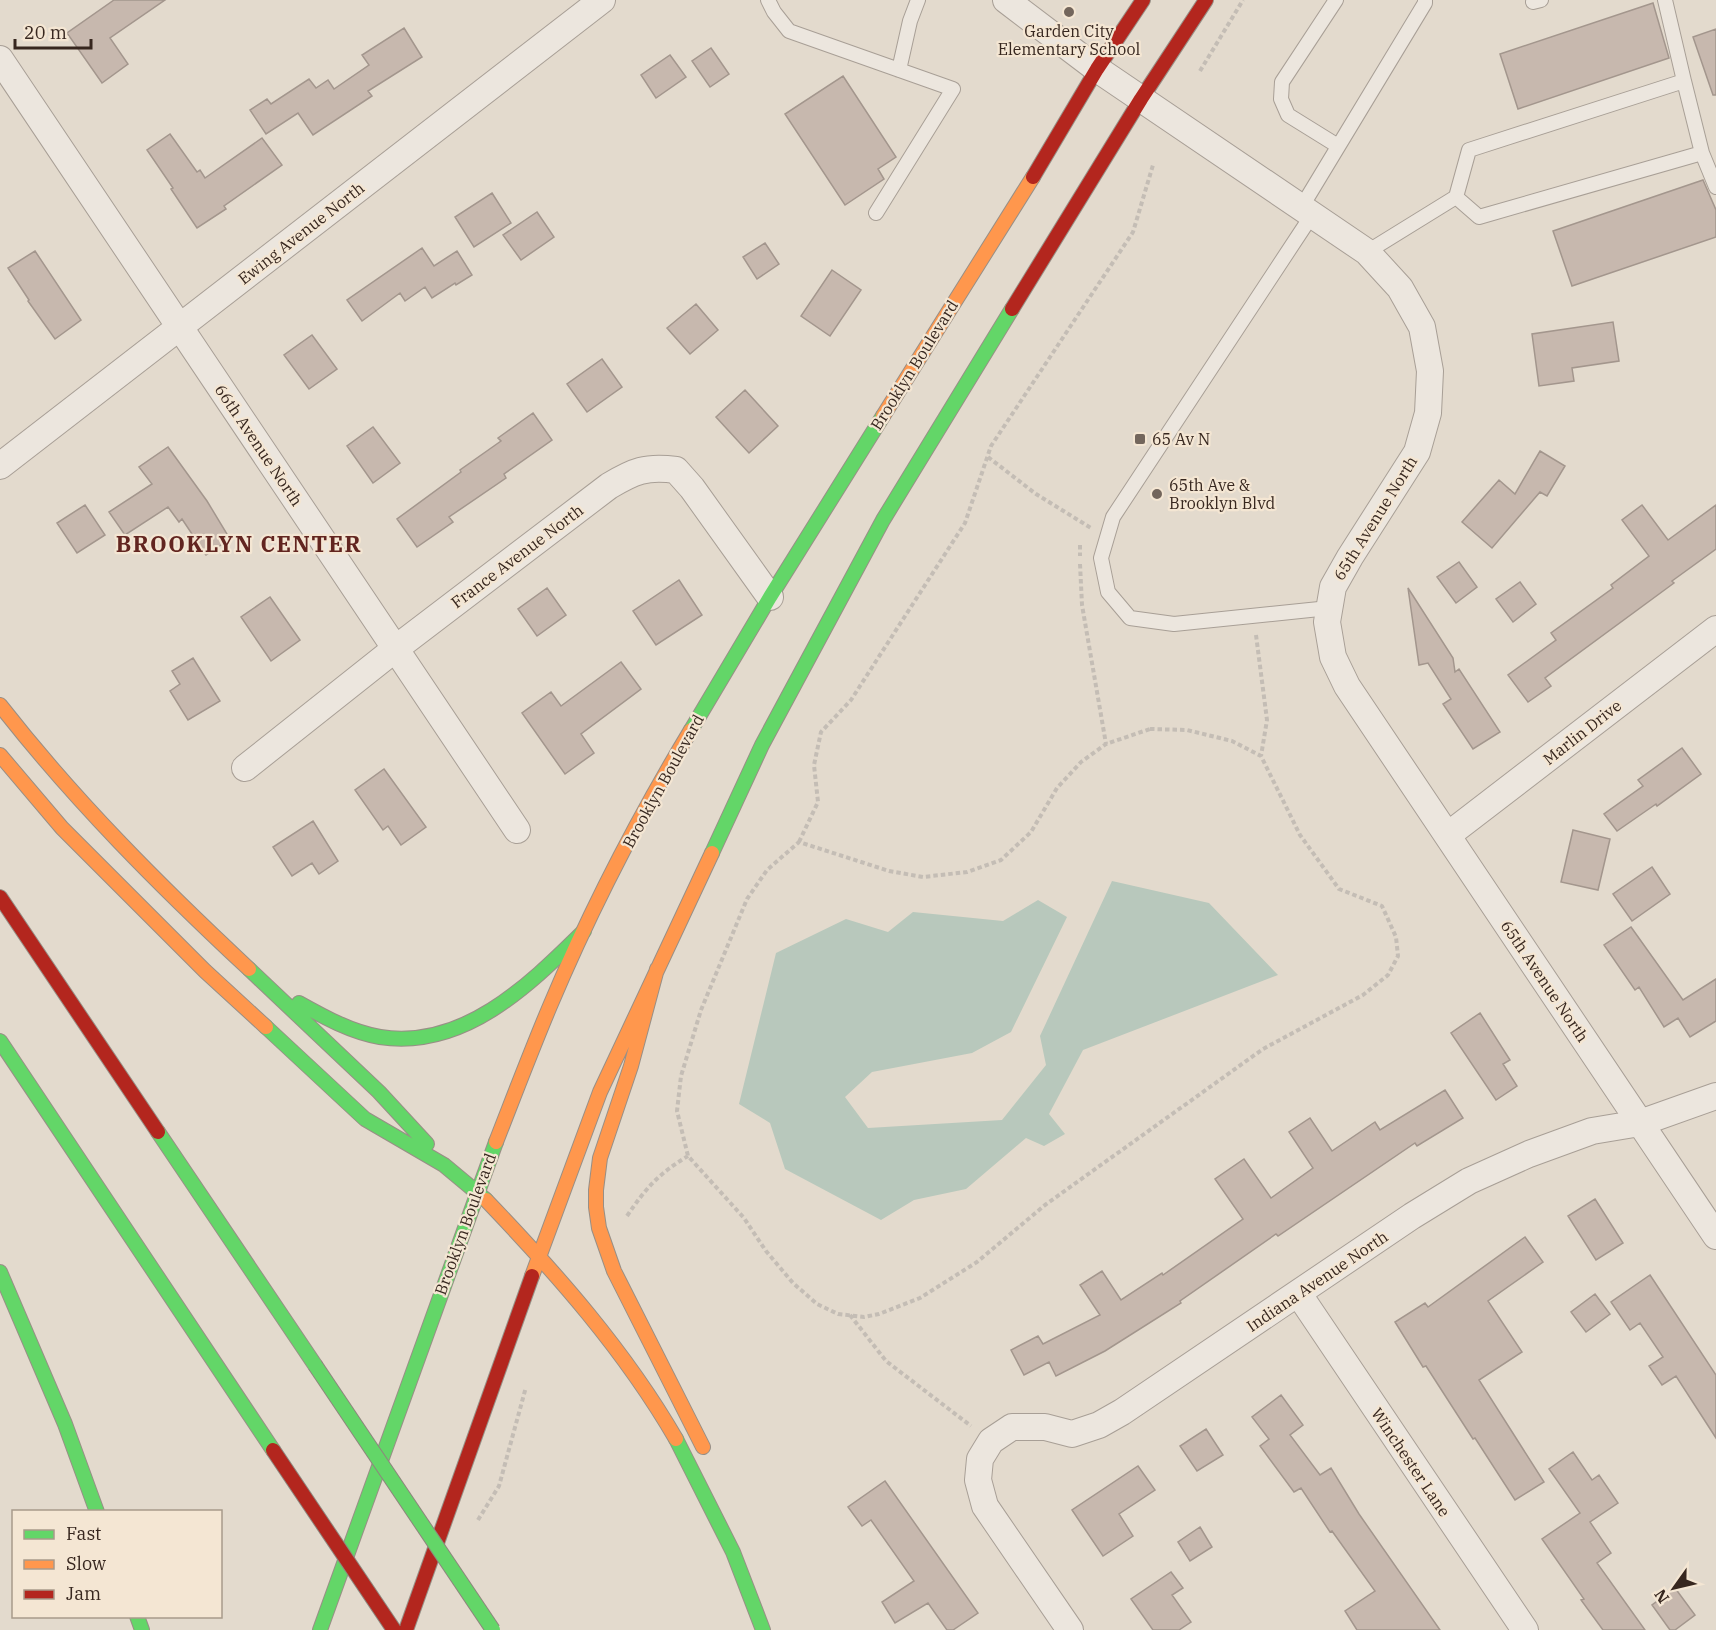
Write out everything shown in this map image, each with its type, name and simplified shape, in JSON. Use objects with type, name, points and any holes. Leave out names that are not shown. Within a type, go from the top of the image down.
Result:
[{"type":"main road","name":"Brooklyn Boulevard","points":[[320,1630],[477,1191],[550,1005],[584,931],[654,792],[770,597],[1065,125],[1097,69],[1143,0]]},
{"type":"main road","points":[[405,1630],[539,1255],[600,1092],[762,745],[882,520],[1141,99],[1206,0]]},
{"type":"main road","points":[[0,705],[63,782],[136,861],[174,900],[413,1127],[444,1165]]},
{"type":"main road","points":[[0,755],[62,828],[205,971],[365,1119],[444,1165],[477,1191],[539,1255],[587,1310],[659,1410],[685,1455],[733,1552],[763,1630]]},
{"type":"main road","points":[[0,897],[493,1630]]},
{"type":"main road","points":[[260,980],[329,1020],[353,1029],[380,1036],[423,1038],[443,1035],[481,1017],[539,975],[584,931]]},
{"type":"main road","points":[[657,969],[627,1078],[600,1157],[596,1205],[602,1238],[636,1316],[710,1460]]},
{"type":"main road","points":[[0,1041],[394,1630]]},
{"type":"main road","points":[[0,1272],[65,1424],[96,1510]]},
{"type":"main road","points":[[753,1566],[776,1630]]},
{"type":"street","name":"Ewing Avenue North","points":[[0,466],[602,0]]},
{"type":"street","name":"65th Avenue North","points":[[1006,0],[1097,69],[1367,252],[1400,288],[1422,327],[1430,371],[1428,413],[1417,452],[1333,587],[1327,622],[1333,657],[1347,686],[1716,1236]]},
{"type":"street","name":"66th Avenue North","points":[[0,59],[517,830]]},
{"type":"street","name":"France Avenue North","points":[[245,768],[395,648],[609,486],[634,471],[657,467],[676,470],[692,488],[770,597]]},
{"type":"street","name":"Marlin Drive","points":[[1448,835],[1716,629]]},
{"type":"street","name":"Indiana Avenue North","points":[[991,1441],[1012,1427],[1045,1427],[1072,1434],[1099,1425],[1122,1412],[1412,1216],[1469,1181],[1529,1154],[1592,1131],[1640,1123],[1716,1096]]},
{"type":"street","name":"Winchester Lane","points":[[1298,1293],[1525,1630]]},
{"type":"street","points":[[991,1441],[980,1459],[978,1480],[985,1506],[1070,1630]]},
{"type":"lane","points":[[768,0],[789,31],[953,89],[876,213]]},
{"type":"lane","points":[[899,70],[910,21],[918,0]]},
{"type":"lane","points":[[1336,0],[1282,82],[1281,99],[1288,115],[1338,146]]},
{"type":"lane","points":[[1329,608],[1174,624],[1130,618],[1108,592],[1101,558],[1113,517],[1306,212],[1338,146],[1425,0]]},
{"type":"lane","points":[[1665,0],[1702,153],[1716,187]]},
{"type":"lane","points":[[1367,252],[1456,196],[1469,150],[1684,81]]},
{"type":"lane","points":[[1456,196],[1479,217],[1702,153]]},
{"type":"path","points":[[1200,71],[1243,0]]},
{"type":"path","points":[[1153,165],[1133,232],[991,446],[965,523],[851,700],[821,732],[814,765],[818,802],[799,842],[767,870],[747,899],[701,1010],[681,1076],[677,1111],[688,1156],[744,1218],[766,1251],[793,1282],[818,1304],[838,1314],[864,1317],[879,1314],[920,1298],[977,1262],[1045,1205],[1263,1049],[1363,995],[1388,975],[1398,956],[1396,937],[1382,906],[1338,889],[1300,835],[1261,756],[1267,720],[1253,616]]},
{"type":"path","points":[[988,457],[1036,494],[1091,528]]},
{"type":"path","points":[[1080,545],[1082,605],[1106,744]]},
{"type":"path","points":[[799,842],[889,871],[924,877],[967,872],[1001,860],[1031,832],[1057,788],[1073,770],[1106,744],[1150,729],[1186,730],[1232,741],[1261,756]]},
{"type":"path","points":[[602,1238],[617,1231],[646,1188],[668,1168],[688,1156]]},
{"type":"path","points":[[850,1315],[886,1361],[991,1441]]},
{"type":"path","points":[[474,1527],[499,1486],[527,1382]]},
{"type":"shaded area","points":[[1112,881],[1209,903],[1278,975],[1083,1050],[1049,1114],[1065,1134],[1044,1146],[1026,1138],[966,1189],[914,1200],[881,1220],[785,1169],[770,1123],[739,1104],[776,953],[846,919],[888,932],[913,912],[1003,921],[1038,900],[1067,917],[1011,1032],[972,1053],[872,1072],[845,1097],[868,1128],[1002,1120],[1046,1065],[1040,1036]]},
{"type":"building","points":[[114,0],[165,0],[110,38],[128,64],[102,83],[67,33]]},
{"type":"building","points":[[1653,3],[1669,58],[1518,109],[1500,54]]},
{"type":"building","points":[[404,28],[422,57],[368,91],[372,96],[313,135],[298,113],[266,134],[250,110],[267,99],[271,104],[309,79],[316,88],[328,80],[334,89],[369,65],[362,55]]},
{"type":"building","points":[[1716,29],[1716,95],[1713,95],[1693,37]]},
{"type":"building","points":[[711,48],[729,74],[710,87],[692,61]]},
{"type":"building","points":[[670,55],[686,77],[656,98],[641,75]]},
{"type":"building","points":[[843,76],[896,157],[878,169],[884,179],[845,205],[785,114]]},
{"type":"building","points":[[170,134],[197,172],[200,170],[205,178],[262,138],[282,165],[224,206],[226,209],[197,228],[147,150]]},
{"type":"building","points":[[1703,180],[1716,210],[1716,237],[1572,286],[1553,231]]},
{"type":"building","points":[[492,193],[511,223],[474,247],[455,217]]},
{"type":"building","points":[[537,212],[554,237],[521,260],[503,235]]},
{"type":"building","points":[[765,243],[779,264],[757,279],[743,257]]},
{"type":"building","points":[[422,248],[434,266],[457,251],[472,275],[432,298],[425,287],[405,301],[400,293],[362,321],[347,300]]},
{"type":"building","points":[[35,251],[81,320],[55,339],[8,268]]},
{"type":"building","points":[[832,270],[861,290],[830,336],[801,316]]},
{"type":"building","points":[[696,304],[718,330],[690,354],[667,328]]},
{"type":"building","points":[[1613,322],[1619,361],[1572,368],[1574,381],[1539,386],[1532,334]]},
{"type":"building","points":[[312,335],[337,369],[309,389],[284,355]]},
{"type":"building","points":[[602,359],[622,387],[587,412],[567,384]]},
{"type":"building","points":[[745,390],[778,426],[749,453],[716,417]]},
{"type":"building","points":[[533,413],[552,440],[504,474],[506,478],[449,517],[453,522],[417,547],[397,519],[501,441],[498,438]]},
{"type":"building","points":[[373,427],[400,463],[373,483],[347,446]]},
{"type":"building","points":[[168,447],[207,501],[230,539],[206,555],[182,519],[179,522],[168,507],[125,535],[109,512],[152,484],[139,467]]},
{"type":"building","points":[[1540,451],[1565,466],[1547,496],[1540,492],[1492,548],[1462,522],[1499,480],[1515,494]]},
{"type":"building","points":[[85,505],[105,535],[77,553],[57,523]]},
{"type":"building","points":[[1642,505],[1668,540],[1716,505],[1716,549],[1672,581],[1674,583],[1545,678],[1551,686],[1528,702],[1508,675],[1556,640],[1551,633],[1613,588],[1611,585],[1649,556],[1622,520]]},
{"type":"building","points":[[1459,562],[1477,587],[1456,603],[1437,577]]},
{"type":"building","points":[[679,580],[702,615],[656,645],[633,611]]},
{"type":"building","points":[[1520,582],[1536,604],[1513,622],[1496,599]]},
{"type":"building","points":[[547,588],[566,615],[537,636],[518,609]]},
{"type":"building","points":[[1408,588],[1453,658],[1455,672],[1459,669],[1500,732],[1473,749],[1443,704],[1451,699],[1428,663],[1419,665]]},
{"type":"building","points":[[270,597],[300,640],[271,661],[241,617]]},
{"type":"building","points":[[193,658],[220,701],[188,720],[170,691],[180,684],[172,671]]},
{"type":"building","points":[[621,662],[641,689],[581,734],[594,753],[565,774],[522,713],[551,692],[561,706]]},
{"type":"building","points":[[1682,748],[1701,774],[1617,831],[1604,814],[1643,786],[1638,780]]},
{"type":"building","points":[[384,769],[426,827],[401,845],[388,826],[383,830],[355,790]]},
{"type":"building","points":[[313,821],[338,861],[319,874],[312,863],[292,876],[273,847]]},
{"type":"building","points":[[1573,830],[1610,839],[1598,890],[1561,882]]},
{"type":"building","points":[[1652,867],[1670,894],[1632,921],[1613,894]]},
{"type":"building","points":[[1631,927],[1683,1000],[1716,979],[1716,1021],[1690,1037],[1678,1018],[1664,1027],[1639,987],[1635,990],[1604,945]]},
{"type":"building","points":[[1480,1013],[1510,1060],[1503,1064],[1517,1086],[1496,1100],[1451,1033]]},
{"type":"building","points":[[1445,1090],[1463,1118],[1417,1146],[1415,1143],[1278,1236],[1276,1234],[1180,1301],[1181,1303],[1105,1351],[1056,1376],[1049,1362],[1024,1375],[1011,1350],[1038,1336],[1043,1344],[1100,1315],[1080,1285],[1102,1271],[1121,1300],[1162,1273],[1163,1275],[1243,1219],[1215,1179],[1244,1159],[1271,1198],[1313,1168],[1289,1132],[1310,1118],[1332,1151],[1375,1122],[1380,1130]]},
{"type":"building","points":[[1595,1199],[1623,1243],[1596,1260],[1568,1216]]},
{"type":"building","points":[[1525,1237],[1543,1262],[1488,1301],[1522,1352],[1479,1380],[1544,1482],[1515,1500],[1426,1366],[1423,1367],[1395,1322],[1425,1303],[1428,1307]]},
{"type":"building","points":[[1650,1275],[1716,1375],[1716,1438],[1676,1376],[1662,1385],[1649,1366],[1663,1357],[1640,1323],[1630,1330],[1611,1302]]},
{"type":"building","points":[[1595,1294],[1610,1314],[1586,1332],[1571,1312]]},
{"type":"building","points":[[1281,1395],[1303,1425],[1290,1435],[1320,1475],[1331,1468],[1359,1514],[1440,1630],[1357,1630],[1345,1611],[1375,1591],[1332,1531],[1330,1532],[1301,1488],[1294,1492],[1260,1446],[1269,1439],[1252,1417]]},
{"type":"building","points":[[1206,1429],[1223,1455],[1197,1471],[1180,1446]]},
{"type":"building","points":[[1573,1452],[1592,1480],[1599,1475],[1618,1503],[1590,1522],[1611,1553],[1597,1563],[1645,1630],[1603,1630],[1542,1539],[1580,1513],[1549,1469]]},
{"type":"building","points":[[1138,1466],[1155,1490],[1119,1514],[1133,1536],[1103,1556],[1072,1510]]},
{"type":"building","points":[[885,1481],[978,1613],[953,1630],[947,1630],[928,1603],[895,1623],[882,1602],[914,1581],[871,1520],[862,1526],[848,1507]]},
{"type":"building","points":[[1200,1527],[1212,1547],[1190,1561],[1178,1542]]},
{"type":"building","points":[[1171,1572],[1183,1588],[1172,1595],[1191,1622],[1179,1630],[1153,1630],[1131,1599]]},
{"type":"building","points":[[1675,1588],[1695,1615],[1675,1630],[1670,1630],[1652,1605]]},
{"type":"traffic: fast","points":[[712,853],[762,745],[883,520],[1012,309]]},
{"type":"traffic: fast","points":[[691,730],[770,597],[883,416]]},
{"type":"traffic: fast","points":[[299,1003],[318,1014],[369,1035],[411,1038],[440,1034],[493,1009],[517,992],[584,931]]},
{"type":"traffic: fast","points":[[249,969],[379,1092],[427,1144]]},
{"type":"traffic: fast","points":[[266,1027],[365,1119],[444,1165],[486,1200]]},
{"type":"traffic: fast","points":[[0,1041],[273,1450]]},
{"type":"traffic: fast","points":[[158,1132],[315,1365]]},
{"type":"traffic: fast","points":[[320,1630],[496,1142]]},
{"type":"traffic: fast","points":[[0,1272],[65,1424],[96,1510]]},
{"type":"traffic: fast","points":[[315,1365],[493,1630]]},
{"type":"traffic: fast","points":[[676,1439],[733,1552],[763,1630]]},
{"type":"traffic: fast","points":[[138,1618],[142,1630]]},
{"type":"traffic: slow","points":[[883,416],[1033,177]]},
{"type":"traffic: slow","points":[[0,705],[58,775],[119,842],[249,969]]},
{"type":"traffic: slow","points":[[496,1142],[581,935],[652,797],[691,730]]},
{"type":"traffic: slow","points":[[0,755],[62,828],[205,971],[266,1027]]},
{"type":"traffic: slow","points":[[532,1276],[600,1092],[712,853]]},
{"type":"traffic: slow","points":[[657,969],[631,1066],[600,1158],[596,1207],[599,1228],[614,1271],[703,1447]]},
{"type":"traffic: slow","points":[[486,1200],[564,1285],[612,1344],[656,1406],[676,1439]]},
{"type":"traffic: jam","points":[[1033,177],[1097,69],[1143,0]]},
{"type":"traffic: jam","points":[[1012,309],[1141,99],[1206,0]]},
{"type":"traffic: jam","points":[[0,897],[158,1132]]},
{"type":"traffic: jam","points":[[406,1630],[532,1276]]},
{"type":"traffic: jam","points":[[273,1450],[394,1630]]},
{"type":"place","name":"Garden City Elementary School","points":[[1069,12]]},
{"type":"place","name":"65 Av N","points":[[1140,439]]},
{"type":"place","name":"65th Ave & Brooklyn Blvd","points":[[1157,494]]},
{"type":"district","name":"BROOKLYN CENTER","points":[[239,544]]}]
